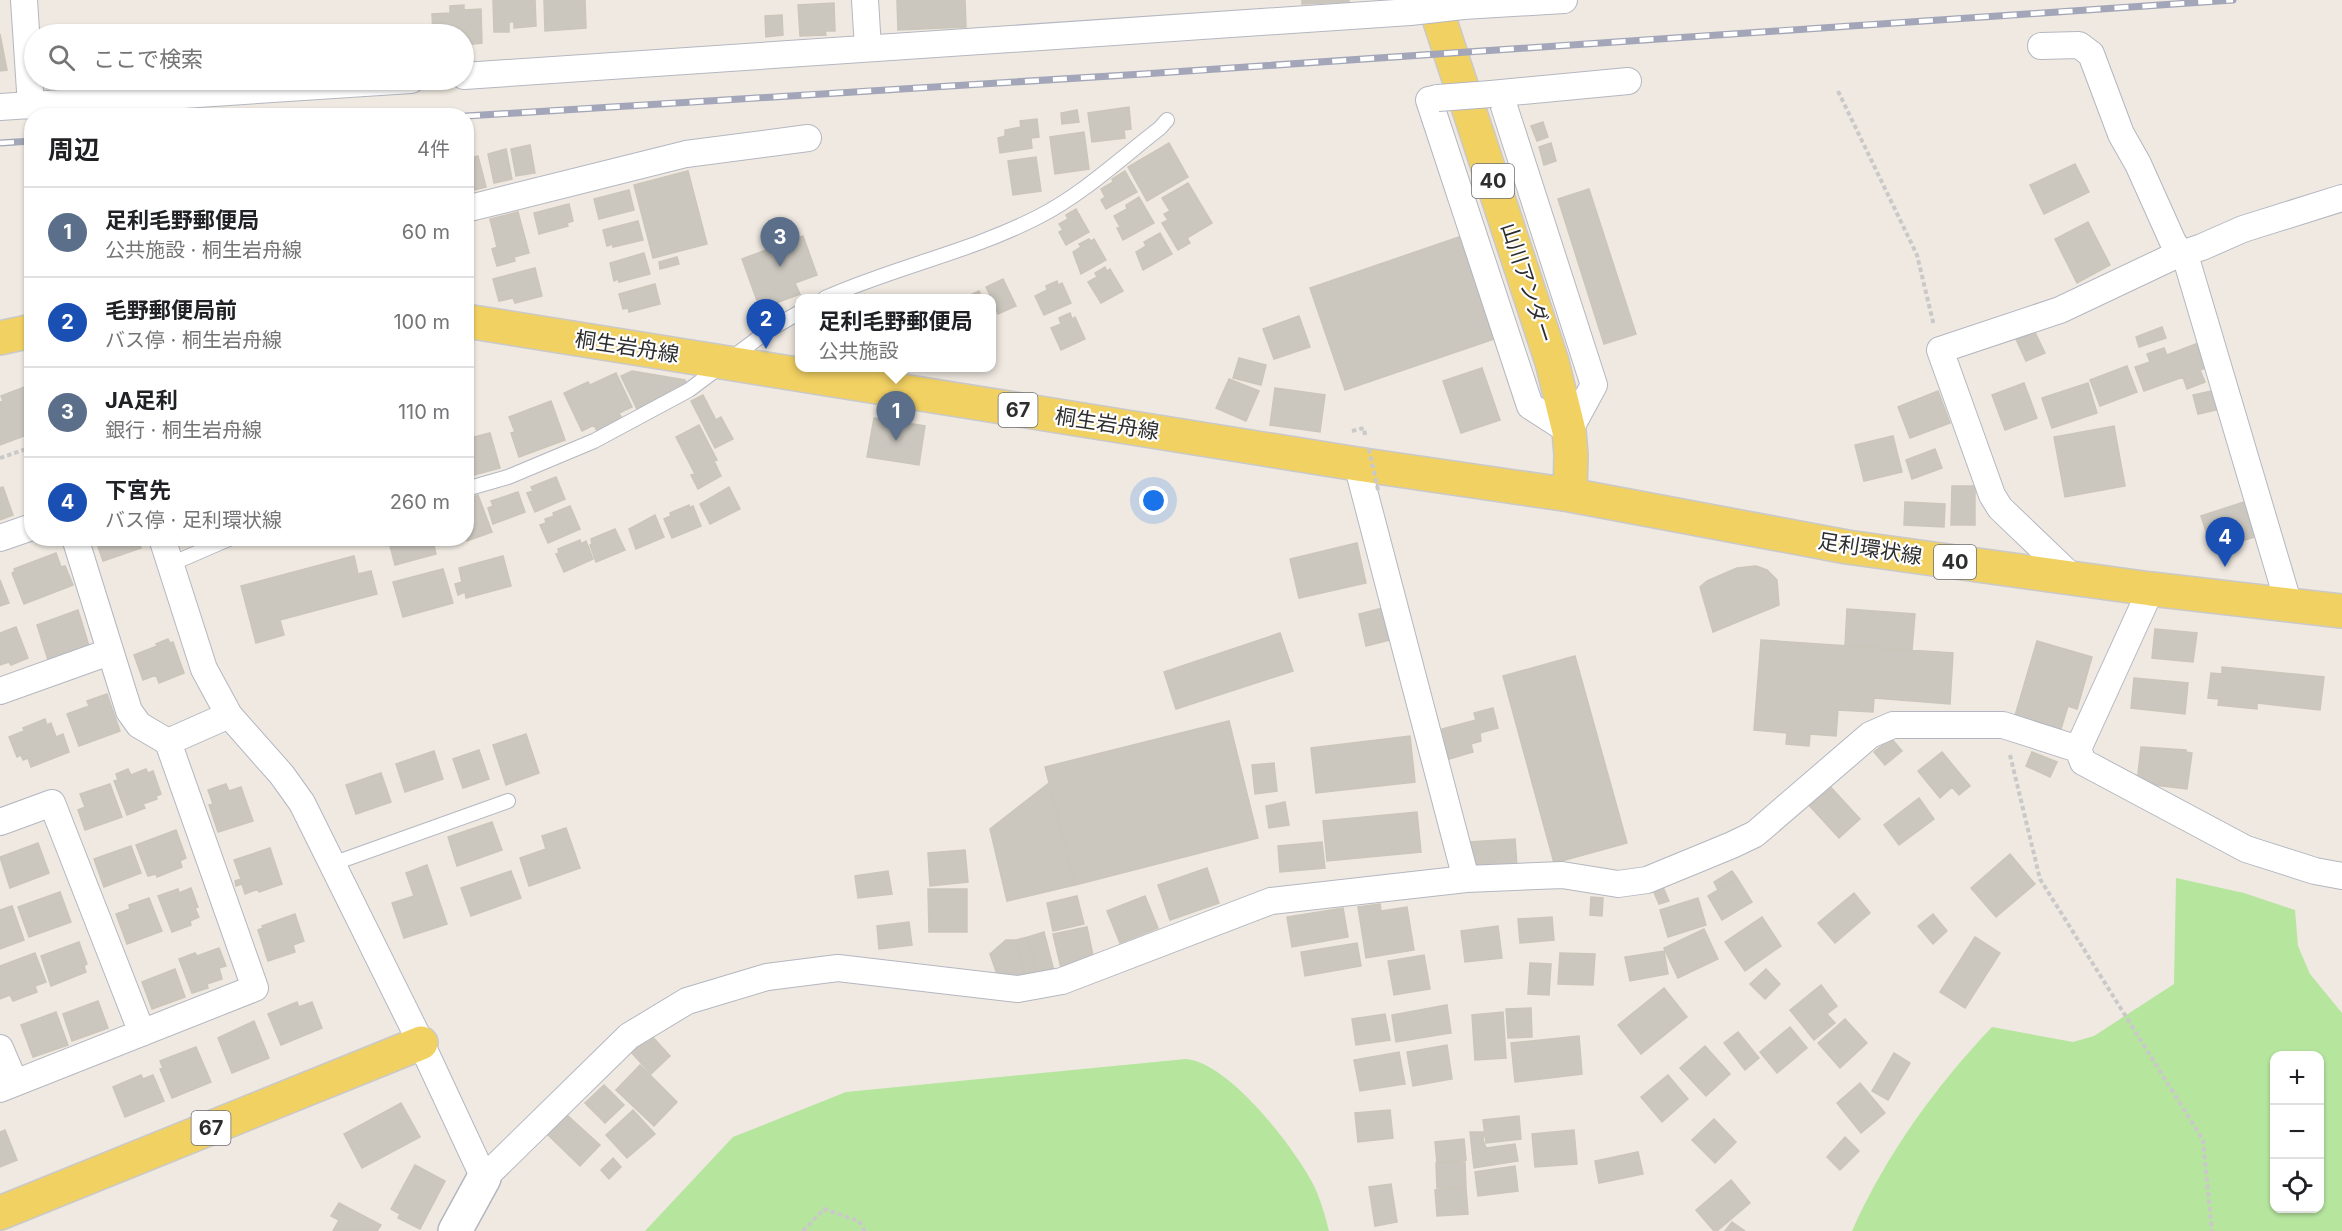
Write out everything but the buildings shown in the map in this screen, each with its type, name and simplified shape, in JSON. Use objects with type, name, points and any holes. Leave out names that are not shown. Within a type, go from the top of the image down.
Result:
[{"type":"main road","name":"山川アンダー","points":[[1436,5],[1552,362],[1569,431]]},
{"type":"main road","name":"桐生岩舟線","points":[[474,322],[725,363],[1363,457],[1570,495]]},
{"type":"main road","points":[[0,338],[24,333]]},
{"type":"main road","name":"40","points":[[1569,431],[1570,495]]},
{"type":"main road","name":"足利環状線","points":[[1570,495],[1847,547],[2151,589],[2342,611]]},
{"type":"main road","name":"67","points":[[0,1213],[421,1043]]},
{"type":"street","points":[[24,0],[25,24]]},
{"type":"street","points":[[865,0],[868,48]]},
{"type":"street","points":[[474,75],[1436,5],[1564,0]]},
{"type":"street","points":[[2041,46],[2079,45],[2091,54],[2121,134],[2138,164],[2173,242],[2188,265],[2289,605]]},
{"type":"street","points":[[1495,94],[1594,385],[1569,431],[1530,406],[1430,100],[1628,81]]},
{"type":"street","points":[[29,90],[30,106]]},
{"type":"street","points":[[0,107],[264,90]]},
{"type":"street","points":[[474,207],[686,154],[808,138]]},
{"type":"street","points":[[2073,578],[2000,508],[1992,495],[1940,350],[2060,310],[2181,254],[2243,229],[2342,198]]},
{"type":"street","points":[[1363,457],[1466,879]]},
{"type":"street","points":[[0,538],[24,530]]},
{"type":"street","points":[[0,1048],[8,1086],[255,988],[168,742],[139,725],[129,711],[77,546]]},
{"type":"street","points":[[165,546],[204,669],[228,715],[282,775],[302,803],[421,1043],[484,1178]]},
{"type":"street","points":[[2151,589],[2078,749],[2083,762],[2246,849],[2315,871],[2342,876]]},
{"type":"street","points":[[0,691],[109,652]]},
{"type":"street","points":[[168,742],[228,715]]},
{"type":"street","points":[[455,1231],[484,1178],[629,1036],[687,1001],[767,978],[837,968],[1018,989],[1062,981],[1271,901],[1466,879],[1562,875],[1618,884],[1647,880],[1755,834],[1870,735],[1893,725],[2003,725],[2078,749]]},
{"type":"street","points":[[0,822],[52,803],[142,1033]]},
{"type":"lane","points":[[836,294],[997,235],[1039,216],[1081,189],[1160,128],[1167,120]]},
{"type":"lane","points":[[474,487],[508,477],[594,441],[689,390],[769,330],[795,315]]},
{"type":"lane","points":[[171,564],[213,546]]},
{"type":"lane","points":[[333,864],[508,801]]},
{"type":"path","points":[[1838,91],[1917,255],[1940,350]]},
{"type":"path","points":[[0,458],[24,450]]},
{"type":"path","points":[[1363,457],[1378,490]]},
{"type":"path","points":[[2003,725],[2040,879],[2203,1140],[2212,1231]]},
{"type":"path","points":[[803,1231],[824,1209],[859,1221],[865,1231]]},
{"type":"green space","points":[[2176,878],[2244,893],[2295,910],[2298,946],[2310,974],[2342,1013],[2342,1231],[1852,1231],[1880,1176],[1913,1123],[1992,1027],[2073,1042],[2094,1036],[2174,984]]},
{"type":"green space","points":[[1186,1059],[1203,1064],[1221,1074],[1258,1108],[1275,1128],[1312,1182],[1329,1231],[645,1231],[733,1137],[846,1092]]},
{"type":"railway","points":[[474,116],[1143,74],[2233,0]]},
{"type":"railway","points":[[0,143],[24,142]]},
{"type":"place","name":"JA足利","points":[[780,267]]},
{"type":"place","name":"毛野郵便局前","points":[[766,349]]},
{"type":"place","name":"足利毛野郵便局","points":[[896,441]]},
{"type":"place","name":"下宮先","points":[[2225,567]]}]
